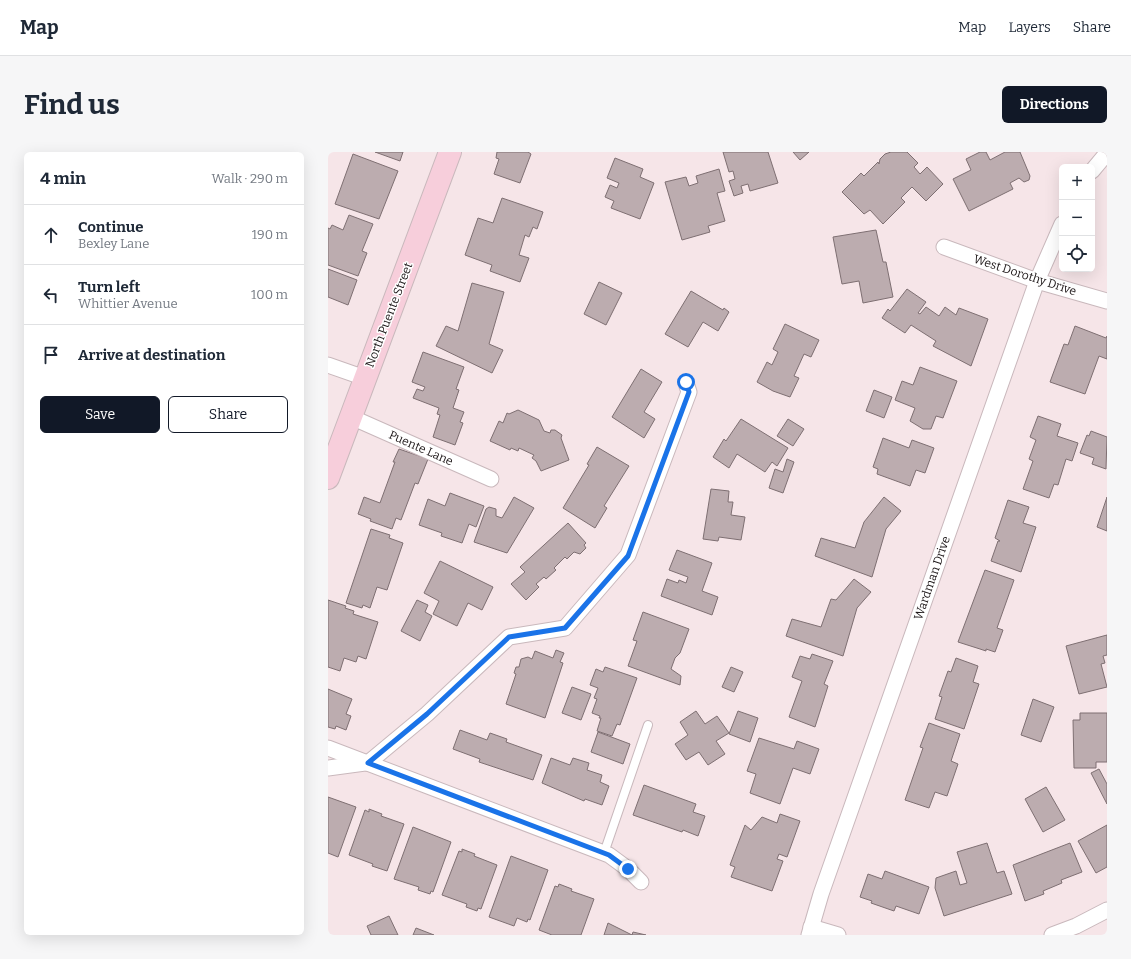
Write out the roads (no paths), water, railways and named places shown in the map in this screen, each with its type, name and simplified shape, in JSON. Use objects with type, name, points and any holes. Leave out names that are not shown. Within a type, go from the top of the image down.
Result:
[{"type":"street","name":"North Puente Street","points":[[328,478],[450,152]]},
{"type":"street","points":[[1095,167],[1107,153]]},
{"type":"street","name":"Wardman Drive","points":[[810,931],[829,871],[1037,281],[1059,231]]},
{"type":"street","name":"West Dorothy Drive","points":[[944,247],[1037,281],[1107,301]]},
{"type":"street","points":[[328,365],[365,378]]},
{"type":"street","points":[[328,768],[368,763],[427,714],[509,637],[565,628],[628,556],[689,392],[686,382]]},
{"type":"street","name":"Puente Lane","points":[[351,417],[491,479]]},
{"type":"street","points":[[328,748],[604,853],[628,869],[641,882]]},
{"type":"street","points":[[1052,935],[1076,926],[1107,910]]},
{"type":"street","points":[[810,931],[838,935]]},
{"type":"lane","points":[[604,853],[648,725]]}]
